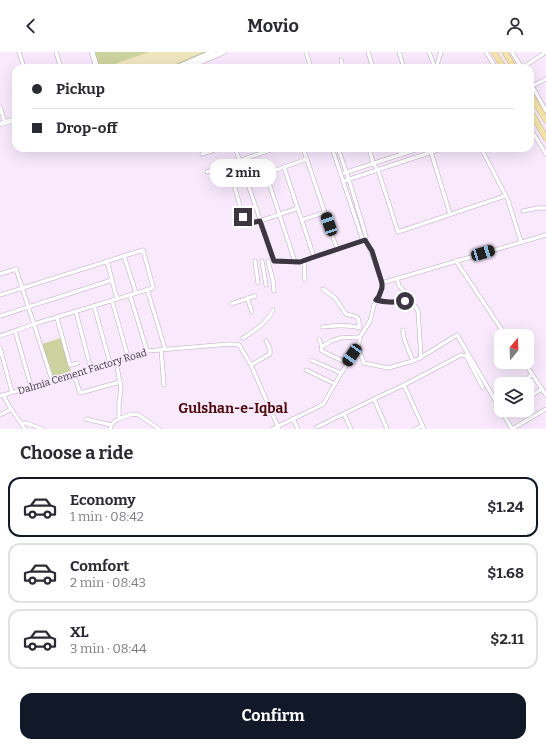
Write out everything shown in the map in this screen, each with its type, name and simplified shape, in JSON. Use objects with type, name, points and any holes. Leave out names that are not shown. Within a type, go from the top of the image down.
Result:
[{"type":"main road","points":[[494,52],[502,64]]},
{"type":"main road","points":[[505,52],[512,64]]},
{"type":"main road","points":[[534,98],[544,109],[546,120]]},
{"type":"main road","points":[[534,122],[546,138]]},
{"type":"street","points":[[19,52],[23,64]]},
{"type":"street","points":[[56,52],[60,64]]},
{"type":"street","points":[[92,52],[96,64]]},
{"type":"street","points":[[186,64],[214,52]]},
{"type":"street","points":[[195,64],[224,52]]},
{"type":"street","points":[[306,52],[310,64]]},
{"type":"street","points":[[368,52],[372,64]]},
{"type":"street","points":[[399,52],[403,64]]},
{"type":"street","points":[[429,52],[434,64]]},
{"type":"street","points":[[436,64],[441,52]]},
{"type":"street","points":[[486,52],[494,64]]},
{"type":"street","points":[[512,52],[520,64]]},
{"type":"street","points":[[528,64],[546,52]]},
{"type":"street","points":[[341,60],[342,64]]},
{"type":"street","points":[[534,85],[546,79]]},
{"type":"street","points":[[534,90],[544,109]]},
{"type":"street","points":[[0,107],[2,124],[12,120]]},
{"type":"street","points":[[534,134],[546,154]]},
{"type":"street","points":[[202,154],[208,152]]},
{"type":"street","points":[[237,152],[248,180],[274,261],[300,262],[365,240]]},
{"type":"street","points":[[207,172],[264,152]]},
{"type":"street","points":[[304,152],[337,249]]},
{"type":"street","points":[[333,152],[357,216]]},
{"type":"street","points":[[272,429],[278,428],[324,403],[347,363],[358,348],[360,337],[370,321],[374,305],[382,288],[382,283],[372,251],[362,238],[348,180],[339,152]]},
{"type":"street","points":[[370,152],[373,163],[378,170],[398,232],[505,196]]},
{"type":"street","points":[[341,174],[407,152]]},
{"type":"street","points":[[408,160],[410,152]]},
{"type":"street","points":[[344,181],[431,152],[450,214]]},
{"type":"street","points":[[483,152],[508,200],[521,242]]},
{"type":"street","points":[[248,180],[307,159]]},
{"type":"street","points":[[227,165],[246,224],[260,221],[298,208]]},
{"type":"street","points":[[284,167],[314,257]]},
{"type":"street","points":[[266,174],[294,262]]},
{"type":"street","points":[[523,211],[546,208]]},
{"type":"street","points":[[302,220],[325,212]]},
{"type":"street","points":[[382,283],[546,235]]},
{"type":"street","points":[[0,295],[143,250],[153,287],[0,336]]},
{"type":"street","points":[[124,256],[136,293]]},
{"type":"street","points":[[304,260],[305,280]]},
{"type":"street","points":[[107,261],[118,299]]},
{"type":"street","points":[[255,261],[258,283]]},
{"type":"street","points":[[262,261],[266,285]]},
{"type":"street","points":[[268,261],[274,291]]},
{"type":"street","points":[[456,261],[502,329]]},
{"type":"street","points":[[0,274],[16,269],[52,380]]},
{"type":"street","points":[[397,278],[399,286],[418,310],[421,358]]},
{"type":"street","points":[[0,316],[112,280]]},
{"type":"street","points":[[147,289],[163,349],[164,385]]},
{"type":"street","points":[[323,289],[335,298],[346,314],[358,318],[360,321],[360,327]]},
{"type":"street","points":[[130,295],[146,351]]},
{"type":"street","points":[[231,304],[255,296]]},
{"type":"street","points":[[248,298],[252,312]]},
{"type":"street","points":[[376,300],[391,303],[411,300]]},
{"type":"street","points":[[112,301],[128,357]]},
{"type":"street","points":[[94,306],[110,363]]},
{"type":"street","points":[[243,338],[263,322],[273,310]]},
{"type":"street","points":[[76,312],[91,369]]},
{"type":"street","points":[[57,318],[70,365],[78,363]]},
{"type":"street","points":[[322,327],[342,326],[360,327],[365,329]]},
{"type":"street","points":[[403,330],[402,335],[406,341],[413,361]]},
{"type":"street","points":[[14,331],[31,386]]},
{"type":"street","points":[[358,348],[364,363],[388,368],[421,358],[457,335],[494,398]]},
{"type":"street","points":[[322,347],[331,341],[340,338],[360,337]]},
{"type":"street","points":[[319,338],[322,351],[347,363]]},
{"type":"street","points":[[251,365],[270,354],[270,349],[266,341]]},
{"type":"street","name":"Dalmia Cement Factory Road","points":[[1,395],[91,369],[146,351],[237,344],[251,365],[278,428]]},
{"type":"street","points":[[0,348],[12,392]]},
{"type":"street","points":[[318,427],[463,355],[466,356],[483,388]]},
{"type":"street","points":[[311,360],[341,373]]},
{"type":"street","points":[[116,361],[121,389],[119,419]]},
{"type":"street","points":[[528,369],[546,394]]},
{"type":"street","points":[[306,370],[335,384]]},
{"type":"street","points":[[74,374],[80,393],[120,382]]},
{"type":"street","points":[[404,385],[423,427],[415,429]]},
{"type":"street","points":[[534,394],[542,389]]},
{"type":"street","points":[[1,395],[25,429]]},
{"type":"street","points":[[374,399],[387,429]]},
{"type":"street","points":[[534,416],[546,409]]},
{"type":"street","points":[[0,415],[11,410]]},
{"type":"street","points":[[86,419],[110,427],[113,422],[132,414],[139,415],[159,429]]},
{"type":"street","points":[[344,414],[351,429]]},
{"type":"street","points":[[505,417],[512,429],[532,417]]},
{"type":"street","points":[[293,419],[298,429]]},
{"type":"street","points":[[21,423],[26,423],[42,429]]},
{"type":"green space","points":[[93,52],[214,52],[188,64],[97,64]]},
{"type":"green space","points":[[61,338],[71,371],[53,377],[42,344]]},
{"type":"sand","points":[[149,52],[203,52],[175,64],[114,64]]},
{"type":"district","name":"Gulshan-e-Iqbal","points":[[233,408]]},
{"type":"route","points":[[243,217],[246,224],[260,221],[274,261],[300,262],[365,240],[372,251],[382,283],[382,288],[376,300],[391,303],[405,301]]}]
